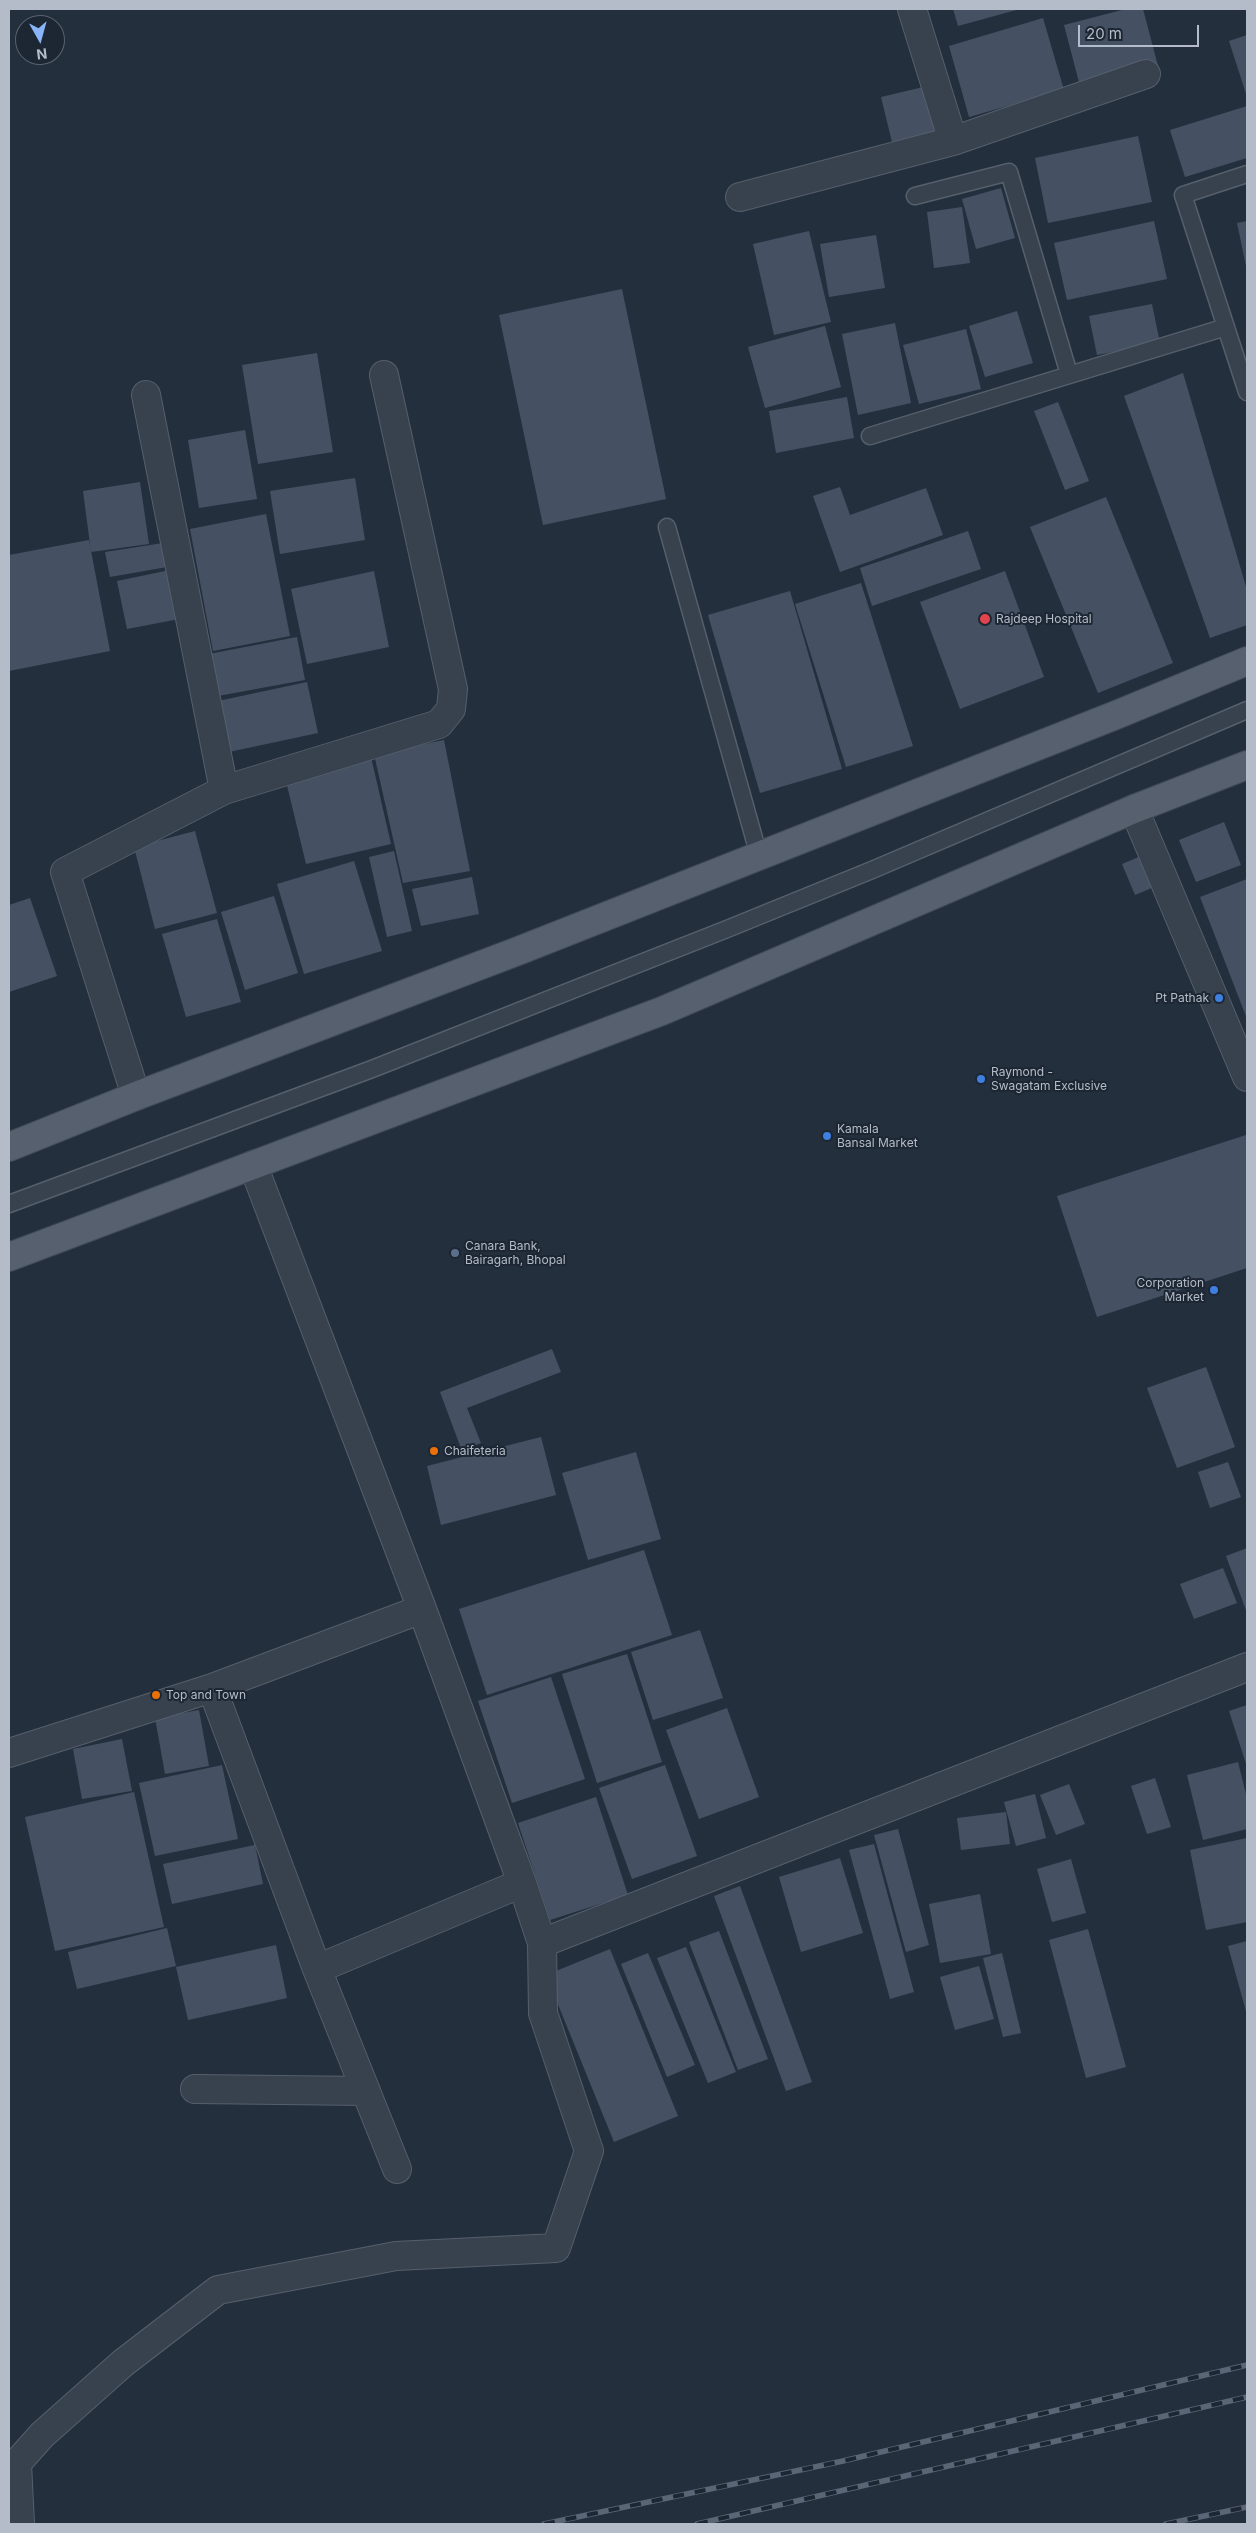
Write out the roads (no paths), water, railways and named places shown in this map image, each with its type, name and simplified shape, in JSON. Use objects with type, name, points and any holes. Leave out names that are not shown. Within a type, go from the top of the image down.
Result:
[{"type":"main road","points":[[9,1147],[136,1096],[518,951],[1107,719],[1247,661]]},
{"type":"main road","points":[[9,1257],[662,1011],[1134,809],[1247,764]]},
{"type":"street","points":[[912,9],[953,141]]},
{"type":"street","points":[[740,197],[953,141],[1146,74]]},
{"type":"street","points":[[136,1096],[65,872],[224,790],[438,724],[450,709],[453,689],[384,375]]},
{"type":"street","points":[[146,395],[224,790]]},
{"type":"street","points":[[1134,809],[1240,1041],[1247,1077]]},
{"type":"street","points":[[20,2524],[17,2463],[42,2435],[124,2362],[218,2290],[396,2256],[556,2248],[589,2151],[543,2013],[542,1944],[522,1883],[422,1609],[253,1165]]},
{"type":"street","points":[[9,1753],[212,1688],[422,1609]]},
{"type":"street","points":[[542,1944],[1247,1667]]},
{"type":"street","points":[[212,1688],[317,1969],[397,2169]]},
{"type":"street","points":[[317,1969],[522,1883]]},
{"type":"street","points":[[196,2089],[366,2092]]},
{"type":"lane","points":[[915,196],[1009,172],[1069,374]]},
{"type":"lane","points":[[1247,174],[1183,195],[1226,327],[1244,374],[1247,392]]},
{"type":"lane","points":[[870,436],[1226,327]]},
{"type":"lane","points":[[667,527],[759,856]]},
{"type":"lane","points":[[9,1204],[372,1069],[736,925],[872,870],[1247,710]]},
{"type":"railway","points":[[544,2524],[843,2461],[1247,2365]]},
{"type":"railway","points":[[697,2524],[1247,2397]]},
{"type":"railway","points":[[1166,2524],[1247,2507]]},
{"type":"place","name":"Rajdeep Hospital","points":[[985,619]]},
{"type":"place","name":"Pt Pathak","points":[[1219,998]]},
{"type":"place","name":"Raymond - Swagatam Exclusive","points":[[981,1079]]},
{"type":"place","name":"Kamala Bansal Market","points":[[827,1136]]},
{"type":"place","name":"Canara Bank, Bairagarh, Bhopal","points":[[455,1253]]},
{"type":"place","name":"Corporation Market","points":[[1214,1290]]},
{"type":"place","name":"Chaifeteria","points":[[434,1451]]},
{"type":"place","name":"Top and Town","points":[[156,1695]]}]
